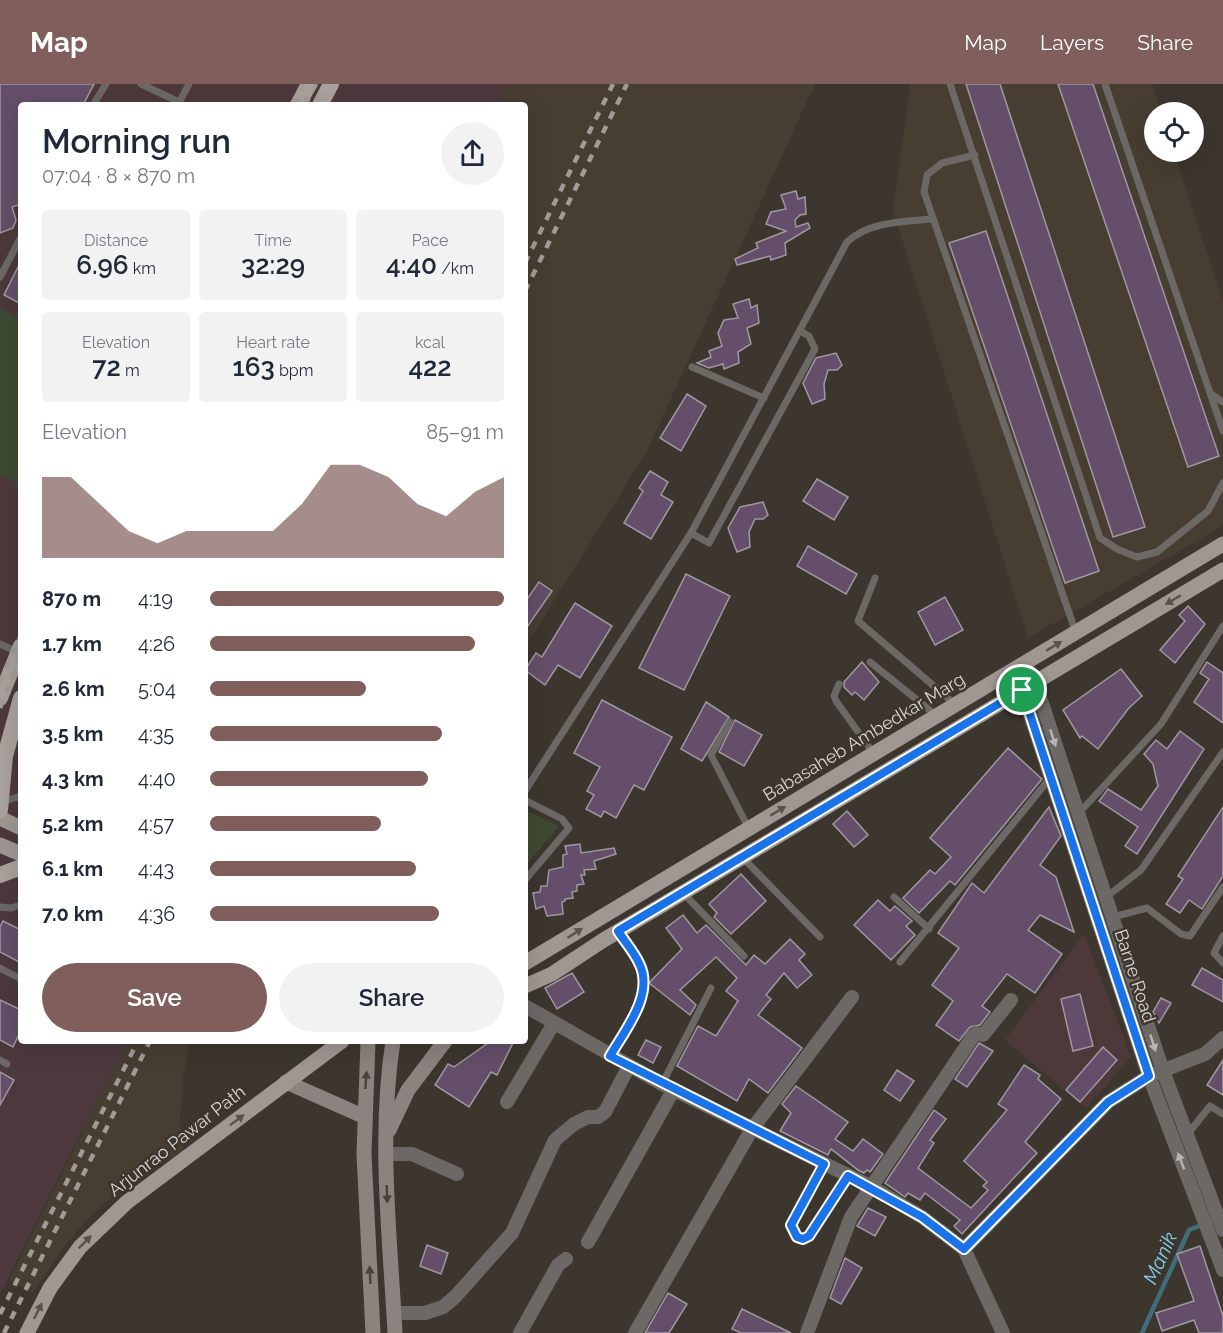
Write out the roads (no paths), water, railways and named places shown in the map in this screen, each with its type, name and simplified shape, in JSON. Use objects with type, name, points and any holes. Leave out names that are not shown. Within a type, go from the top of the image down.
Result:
[{"type":"highway","points":[[300,102],[309,84]]},
{"type":"highway","points":[[322,102],[331,84]]},
{"type":"highway","points":[[0,698],[18,652]]},
{"type":"highway","points":[[0,810],[5,756],[18,709]]},
{"type":"highway","points":[[0,875],[18,868]]},
{"type":"main road","name":"Babasaheb Ambedkar Marg","points":[[528,962],[1223,544]]},
{"type":"main road","points":[[528,985],[552,974],[618,931],[1223,570]]},
{"type":"main road","points":[[0,810],[18,825]]},
{"type":"main road","points":[[0,844],[18,853]]},
{"type":"main road","points":[[318,1059],[330,1044]]},
{"type":"main road","name":"Arjunrao Pawar Path","points":[[27,1333],[50,1288],[80,1247],[127,1202],[338,1044]]},
{"type":"main road","points":[[368,1044],[364,1117],[373,1333]]},
{"type":"main road","points":[[393,1044],[386,1097],[386,1154],[395,1333]]},
{"type":"main road","points":[[386,1136],[408,1090],[442,1044]]},
{"type":"main road","points":[[286,1082],[364,1117]]},
{"type":"street","name":"Barne Road","points":[[1029,686],[1051,777],[1149,1076],[1223,1270]]},
{"type":"street","name":"Barne Road","points":[[1029,686],[1078,814],[1162,1071],[1222,1227]]},
{"type":"street","points":[[634,1333],[752,1129],[852,997]]},
{"type":"street","points":[[807,1333],[850,1217],[974,1035],[976,1033],[983,1035],[1011,1000]]},
{"type":"street","points":[[528,1008],[610,1056],[870,1186],[922,1217],[964,1249],[1003,1333]]},
{"type":"street","points":[[507,1102],[554,1023]]},
{"type":"street","points":[[964,1249],[1108,1102],[1149,1076],[1205,1054],[1223,1038]]},
{"type":"street","points":[[394,1313],[425,1313],[443,1307],[455,1297],[512,1233],[555,1140],[574,1124],[588,1117],[598,1117],[605,1112],[629,1066]]},
{"type":"street","points":[[588,1242],[668,1086]]},
{"type":"street","points":[[386,1154],[412,1155],[457,1174]]},
{"type":"street","points":[[520,1333],[558,1265],[566,1259]]},
{"type":"lane","points":[[95,102],[106,84]]},
{"type":"lane","points":[[141,84],[174,102]]},
{"type":"lane","points":[[179,102],[189,84]]},
{"type":"lane","points":[[950,84],[1101,538],[1117,549],[1137,557],[1157,552],[1208,511],[1223,483]]},
{"type":"lane","points":[[1105,84],[1223,431]]},
{"type":"lane","points":[[975,155],[942,163],[927,175],[924,192],[1076,633]]},
{"type":"lane","points":[[528,786],[691,533],[847,242],[870,227],[932,219]]},
{"type":"lane","points":[[0,277],[18,243]]},
{"type":"lane","points":[[691,533],[709,543],[815,349],[809,336],[800,332]]},
{"type":"lane","points":[[692,367],[764,398]]},
{"type":"lane","points":[[1210,394],[1223,402]]},
{"type":"lane","points":[[875,578],[858,621],[956,705]]},
{"type":"lane","points":[[1078,814],[1161,724],[1223,626]]},
{"type":"lane","points":[[0,645],[18,649]]},
{"type":"lane","points":[[870,662],[937,716]]},
{"type":"lane","points":[[839,684],[834,696],[836,701],[874,754]]},
{"type":"lane","points":[[730,722],[711,755],[749,828]]},
{"type":"lane","points":[[1106,897],[1140,870],[1223,752]]},
{"type":"lane","points":[[900,962],[1051,777]]},
{"type":"lane","points":[[0,810],[18,798]]},
{"type":"lane","points":[[528,802],[562,819],[569,828],[528,876]]},
{"type":"lane","points":[[742,857],[820,937]]},
{"type":"lane","points":[[1113,917],[1147,908],[1181,934],[1190,936],[1223,887]]},
{"type":"lane","points":[[683,893],[744,956]]},
{"type":"lane","points":[[894,897],[929,929]]},
{"type":"lane","points":[[0,907],[18,907]]},
{"type":"lane","points":[[610,1056],[642,998],[644,981],[641,965],[618,931]]},
{"type":"lane","points":[[1223,936],[1214,953],[1223,963]]},
{"type":"lane","points":[[0,968],[18,977]]},
{"type":"lane","points":[[668,1086],[711,987]]},
{"type":"lane","points":[[1187,1135],[1210,1106],[1223,1114]]},
{"type":"lane","points":[[824,1164],[791,1225],[797,1237],[803,1239],[809,1236],[848,1176]]},
{"type":"waterway","name":"Manik","points":[[1142,1333],[1189,1230],[1218,1218]]},
{"type":"railway","points":[[295,102],[304,84]]},
{"type":"railway","points":[[307,102],[316,84]]},
{"type":"railway","points":[[528,257],[613,84]]},
{"type":"railway","points":[[528,285],[627,84]]},
{"type":"railway","points":[[0,683],[18,642]]},
{"type":"railway","points":[[0,708],[18,663]]},
{"type":"railway","points":[[0,1314],[136,1044]]},
{"type":"railway","points":[[4,1333],[148,1044]]}]
